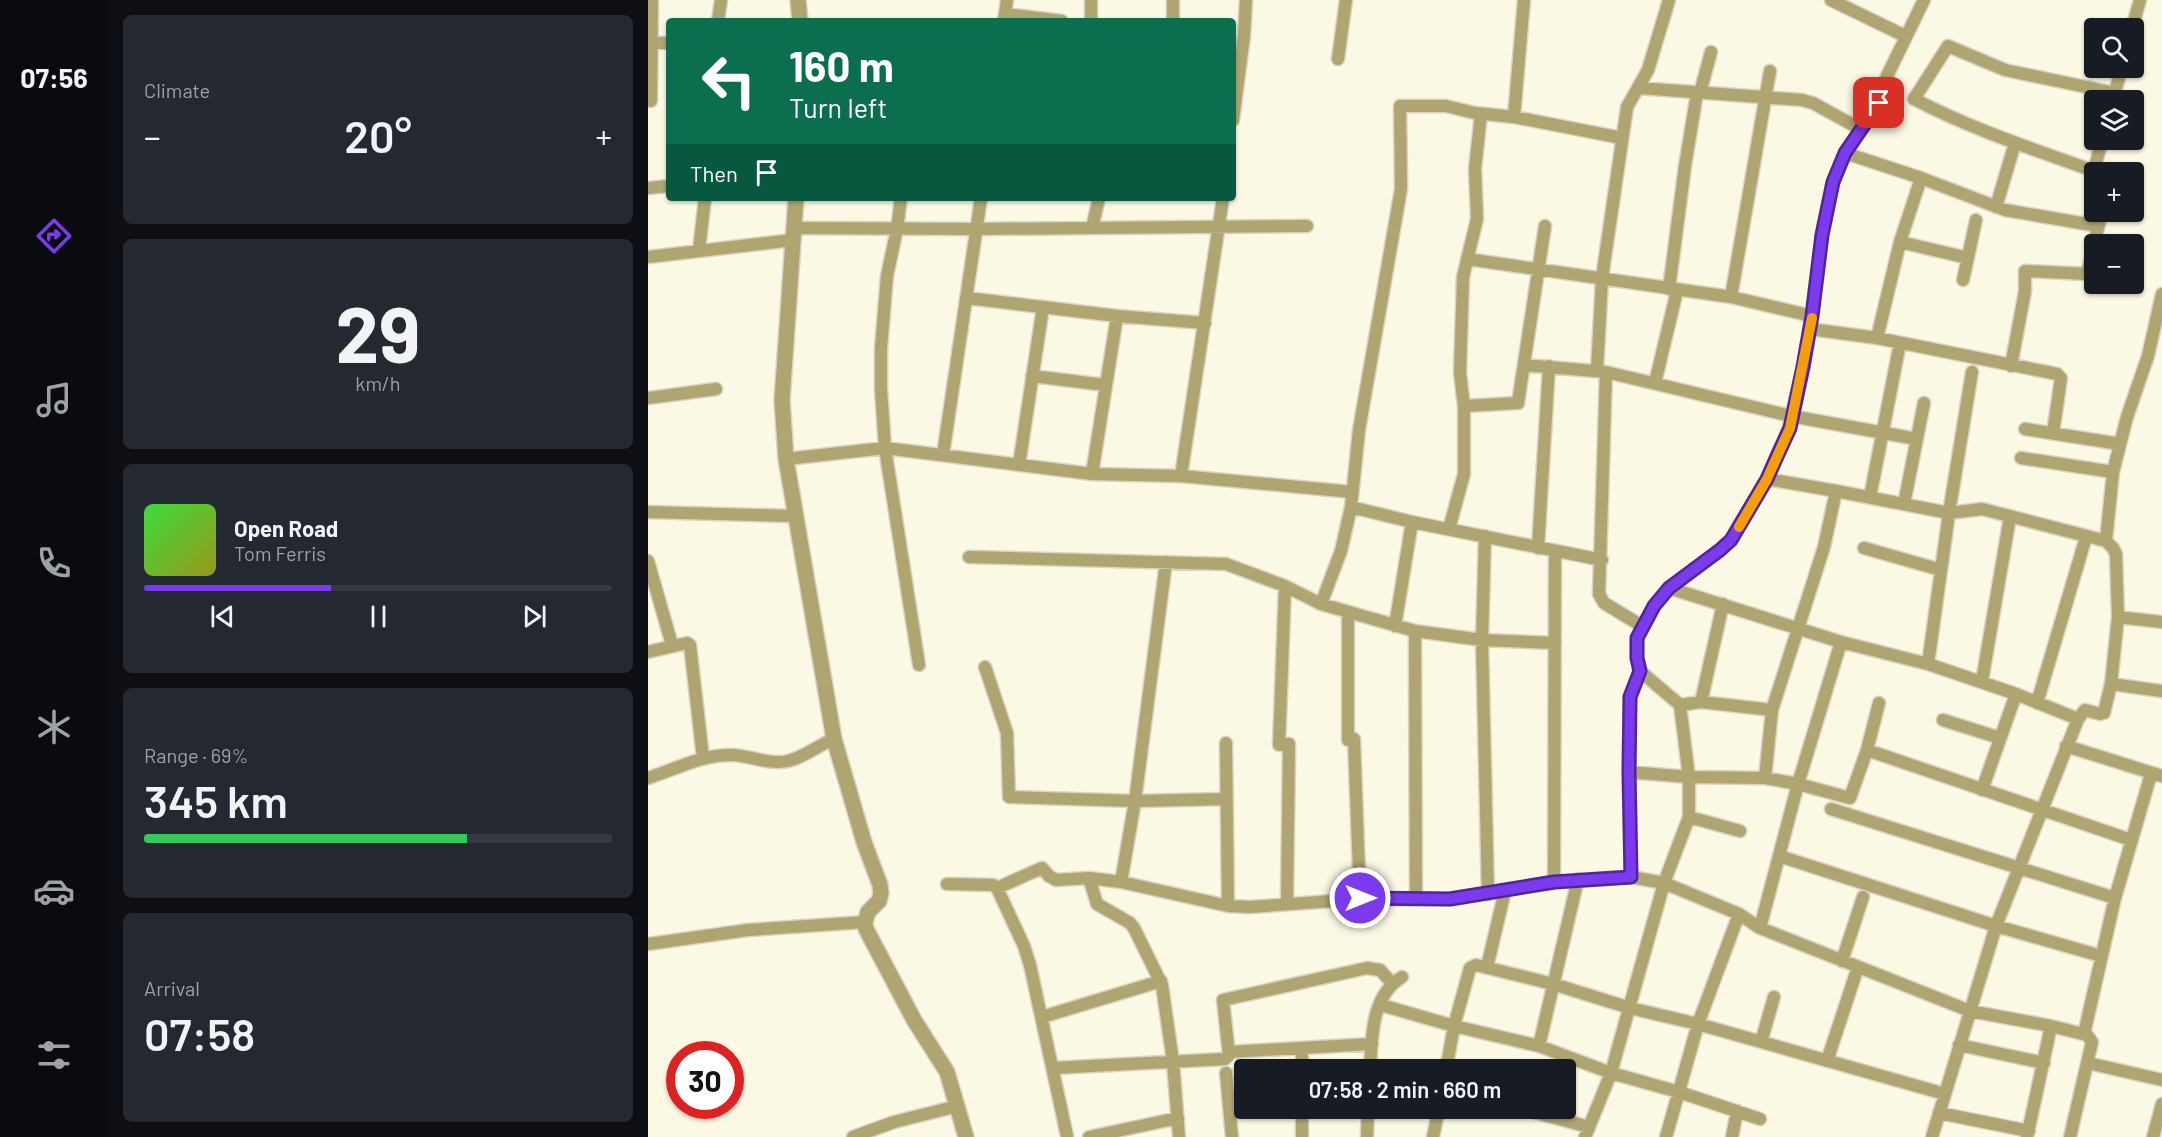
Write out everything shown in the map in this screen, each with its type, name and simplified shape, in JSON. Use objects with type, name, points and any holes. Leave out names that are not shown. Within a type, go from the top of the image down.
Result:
[{"type":"street","points":[[651,101],[652,0]]},
{"type":"street","points":[[718,18],[721,0]]},
{"type":"street","points":[[798,0],[800,18]]},
{"type":"street","points":[[1004,18],[1007,0]]},
{"type":"street","points":[[1091,0],[1091,18]]},
{"type":"street","points":[[1173,0],[1173,18]]},
{"type":"street","points":[[1236,70],[1238,36],[1246,0]]},
{"type":"street","points":[[1338,58],[1346,0]]},
{"type":"street","points":[[1514,117],[1524,0]]},
{"type":"street","points":[[1642,626],[1601,599],[1599,594],[1602,560],[1602,278],[1629,102],[1648,70],[1669,0]]},
{"type":"street","points":[[1831,0],[1905,36]]},
{"type":"street","points":[[1631,877],[1630,697],[1640,671],[1637,658],[1637,638],[1654,606],[1669,588],[1731,540],[1767,479],[1790,428],[1811,322],[1822,235],[1833,182],[1845,153],[1879,103],[1887,76],[1924,0]]},
{"type":"street","points":[[2135,18],[2140,0]]},
{"type":"street","points":[[652,43],[666,43]]},
{"type":"street","points":[[2086,90],[2005,70],[1948,46],[1914,99],[1946,116],[2094,171],[2099,150]]},
{"type":"street","points":[[1655,383],[1673,290],[1686,156],[1699,93],[1712,51]]},
{"type":"street","points":[[1731,297],[1770,71]]},
{"type":"street","points":[[1639,88],[1806,101],[1860,129]]},
{"type":"street","points":[[1321,604],[1341,551],[1351,507],[1359,430],[1401,189],[1400,106],[1446,106],[1622,138]]},
{"type":"street","points":[[1449,529],[1464,474],[1464,406],[1460,373],[1463,278],[1477,219],[1475,169],[1481,114]]},
{"type":"street","points":[[1996,207],[2015,143]]},
{"type":"street","points":[[1845,153],[2016,213],[2098,226]]},
{"type":"street","points":[[1877,339],[1900,242],[1921,178]]},
{"type":"street","points":[[648,188],[666,186]]},
{"type":"street","points":[[699,250],[705,201]]},
{"type":"street","points":[[796,201],[782,400],[786,459],[834,739],[864,842],[880,885],[879,901],[868,912],[865,922],[866,929],[877,954],[914,1020],[947,1072],[966,1137]]},
{"type":"street","points":[[901,201],[887,276],[881,348],[881,389],[885,448],[918,665]]},
{"type":"street","points":[[943,455],[981,201]]},
{"type":"street","points":[[1092,228],[1098,201]]},
{"type":"street","points":[[1181,476],[1223,201]]},
{"type":"street","points":[[1963,280],[1976,220]]},
{"type":"street","points":[[2096,234],[2099,222]]},
{"type":"street","points":[[648,257],[794,234],[897,229],[1307,226]]},
{"type":"street","points":[[1464,406],[1518,403],[1545,226]]},
{"type":"street","points":[[1900,242],[1968,258]]},
{"type":"street","points":[[1467,259],[1731,297],[1811,322],[1877,339],[2060,376],[2053,433]]},
{"type":"street","points":[[2011,366],[2025,291],[2025,271],[2084,274]]},
{"type":"street","points":[[1932,1137],[1996,926],[2066,746],[2078,719],[2085,710],[2100,714],[2104,712],[2111,684],[2118,617],[2116,554],[2106,541],[2108,501],[2127,417],[2148,356],[2162,294]]},
{"type":"street","points":[[967,298],[1117,316],[1205,323]]},
{"type":"street","points":[[1019,465],[1043,307]]},
{"type":"street","points":[[1092,474],[1117,316]]},
{"type":"street","points":[[1870,497],[1900,343]]},
{"type":"street","points":[[1524,365],[1602,371],[1791,416],[1917,439]]},
{"type":"street","points":[[1538,548],[1549,366]]},
{"type":"street","points":[[1928,664],[1972,372]]},
{"type":"street","points":[[1032,376],[1105,385]]},
{"type":"street","points":[[648,398],[716,389]]},
{"type":"street","points":[[1904,504],[1924,403]]},
{"type":"street","points":[[2025,429],[2120,444]]},
{"type":"street","points":[[786,459],[885,448],[1092,474],[1181,476],[1352,492]]},
{"type":"street","points":[[2021,458],[2113,472]]},
{"type":"street","points":[[1767,479],[1836,490],[1949,513],[1982,509],[2106,541]]},
{"type":"street","points":[[1765,778],[1772,710],[1824,547],[1836,490]]},
{"type":"street","points":[[1351,507],[1412,522],[1602,560]]},
{"type":"street","points":[[648,512],[794,516]]},
{"type":"street","points":[[1982,681],[2010,517]]},
{"type":"street","points":[[1395,626],[1412,522]]},
{"type":"street","points":[[1485,536],[1482,639],[1488,894]]},
{"type":"street","points":[[2037,703],[2086,537]]},
{"type":"street","points":[[1864,548],[1941,570]]},
{"type":"street","points":[[1554,882],[1555,551]]},
{"type":"street","points":[[969,557],[1226,564],[1285,586],[1321,604],[1415,631],[1482,639],[1555,643]]},
{"type":"street","points":[[648,561],[672,645]]},
{"type":"street","points":[[1121,882],[1135,801],[1166,562]]},
{"type":"street","points":[[1285,586],[1279,746],[1289,744],[1287,904]]},
{"type":"street","points":[[1669,588],[1841,642],[1928,664],[1982,681],[2078,719]]},
{"type":"street","points":[[1701,702],[1723,604]]},
{"type":"street","points":[[1348,612],[1348,740],[1354,739],[1360,898]]},
{"type":"street","points":[[2118,617],[2162,622]]},
{"type":"street","points":[[1415,631],[1416,899]]},
{"type":"street","points":[[1760,928],[1798,784],[1841,642]]},
{"type":"street","points":[[648,652],[687,643],[690,647],[703,758]]},
{"type":"street","points":[[985,667],[1007,733],[1009,796],[1135,801],[1226,799]]},
{"type":"street","points":[[1550,1119],[1587,1132],[1611,1073],[1664,883],[1689,817],[1689,777],[1680,705],[1640,671]]},
{"type":"street","points":[[2111,684],[2162,691]]},
{"type":"street","points":[[1982,790],[2016,694]]},
{"type":"street","points":[[1680,705],[1701,702],[1772,710]]},
{"type":"street","points":[[1629,772],[1689,777],[1765,778],[1850,798],[1867,750],[1879,704]]},
{"type":"street","points":[[1943,720],[2000,738]]},
{"type":"street","points":[[648,778],[703,758],[733,755],[762,761],[786,762],[834,739]]},
{"type":"street","points":[[1226,743],[1228,906]]},
{"type":"street","points":[[2066,746],[2157,775],[2132,840],[2115,898],[2084,1034]]},
{"type":"street","points":[[1867,750],[2132,840]]},
{"type":"street","points":[[1831,809],[2115,898]]},
{"type":"street","points":[[1689,817],[1740,831]]},
{"type":"street","points":[[1779,856],[1996,926],[2101,956]]},
{"type":"street","points":[[997,888],[1040,868],[1056,880],[1089,878],[1121,882],[1228,906],[1250,907],[1360,898],[1450,899],[1578,879],[1631,877],[1664,883],[1739,914],[1760,928],[1970,1011],[2051,1026],[2084,1034],[2091,1038],[2088,1063],[2070,1137]]},
{"type":"street","points":[[1089,878],[1097,904],[1130,923],[1161,981],[1173,1062],[1179,1137]]},
{"type":"street","points":[[1539,1046],[1578,879]]},
{"type":"street","points":[[947,884],[993,885],[997,888],[1024,946],[1042,1017],[1066,1137],[1081,1134],[1089,1137],[1178,1118]]},
{"type":"street","points":[[1487,967],[1505,891]]},
{"type":"street","points":[[1842,961],[1863,897]]},
{"type":"street","points":[[1665,1137],[1698,1024],[1739,914]]},
{"type":"street","points":[[648,944],[748,930],[865,922]]},
{"type":"street","points":[[1448,1059],[1470,968],[1476,965],[1553,984],[1630,1008],[1698,1024],[1945,1094]]},
{"type":"street","points":[[1827,1061],[1858,967]]},
{"type":"street","points":[[1053,1068],[1225,1059],[1229,1052],[1223,1000],[1367,968],[1380,970],[1397,980],[1379,1003],[1371,1059]]},
{"type":"street","points":[[1042,1017],[1161,981]]},
{"type":"street","points":[[1761,1042],[1774,997]]},
{"type":"street","points":[[1381,1005],[1539,1046],[1611,1073],[1679,1092],[1760,1119]]},
{"type":"street","points":[[1939,1113],[1997,1131],[2028,1134],[2051,1026]]},
{"type":"street","points":[[1229,1052],[1372,1044]]},
{"type":"street","points":[[1959,1045],[2044,1063]]},
{"type":"street","points":[[1302,1048],[1302,1059]]},
{"type":"street","points":[[2088,1063],[2162,1080]]},
{"type":"street","points":[[1227,1073],[1232,1137]]},
{"type":"street","points":[[2157,1132],[2162,1104]]},
{"type":"street","points":[[854,1137],[894,1122],[958,1106]]},
{"type":"street","points":[[1732,1137],[1737,1111]]},
{"type":"street","points":[[1302,1119],[1302,1137]]},
{"type":"street","points":[[1367,1137],[1368,1119]]},
{"type":"street","points":[[1433,1137],[1436,1119]]},
{"type":"slow traffic","points":[[1739,527],[1767,479],[1790,428],[1812,318]]},
{"type":"route","points":[[1360,898],[1450,899],[1578,879],[1631,877],[1630,697],[1640,671],[1637,658],[1637,638],[1654,606],[1669,588],[1731,540],[1767,479],[1790,428],[1812,316],[1822,235],[1833,182],[1845,153],[1879,103]]}]
